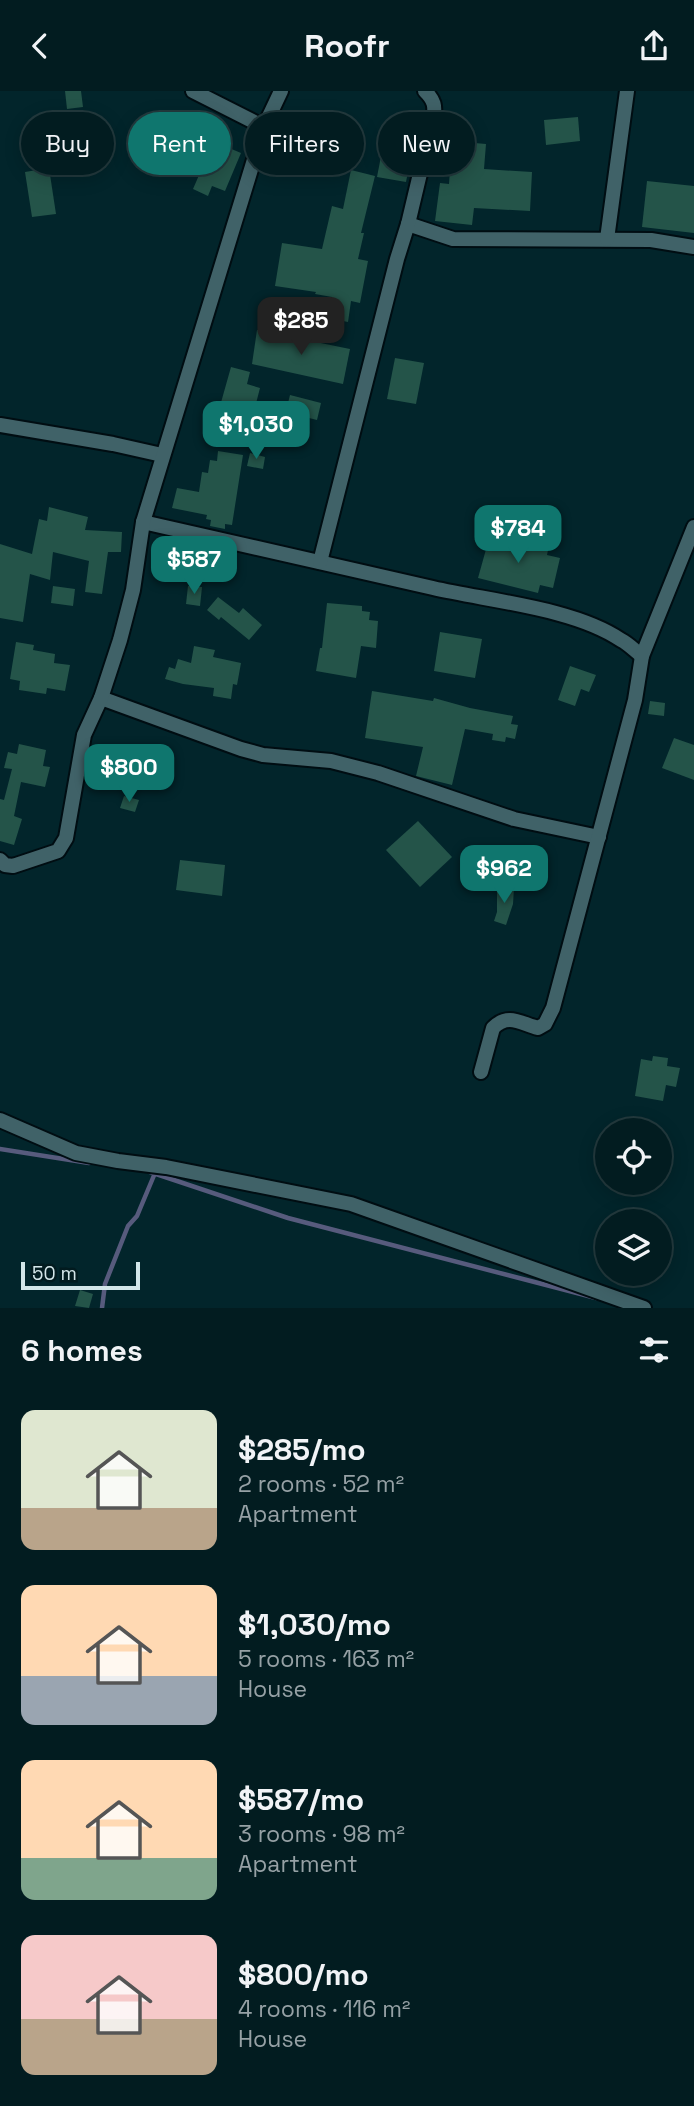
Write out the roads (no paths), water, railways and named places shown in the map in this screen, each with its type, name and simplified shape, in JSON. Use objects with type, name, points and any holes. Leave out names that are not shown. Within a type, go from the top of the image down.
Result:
[{"type":"street","points":[[193,91],[245,117]]},
{"type":"street","points":[[271,112],[281,91]]},
{"type":"street","points":[[607,239],[627,91]]},
{"type":"street","points":[[320,562],[408,224],[435,109],[432,94]]},
{"type":"street","points":[[0,860],[5,865],[13,866],[58,851],[69,830],[85,734],[101,698],[120,640],[133,590],[143,522],[249,175]]},
{"type":"street","points":[[408,224],[453,239],[652,240],[694,247]]},
{"type":"street","points":[[0,425],[162,455]]},
{"type":"street","points":[[143,522],[575,619],[606,631],[642,656]]},
{"type":"street","points":[[481,1072],[493,1028],[498,1023],[508,1019],[538,1028],[545,1024],[549,1017],[635,700],[642,656],[694,527]]},
{"type":"street","points":[[101,698],[241,749],[263,755],[331,761],[378,773],[514,820],[599,837]]},
{"type":"street","points":[[0,1120],[76,1153],[166,1167],[351,1204],[644,1308]]},
{"type":"waterway","points":[[0,1149],[89,1163]]},
{"type":"waterway","points":[[150,1172],[288,1218],[596,1298]]},
{"type":"waterway","points":[[102,1308],[105,1284],[128,1226],[137,1216],[155,1173]]}]
